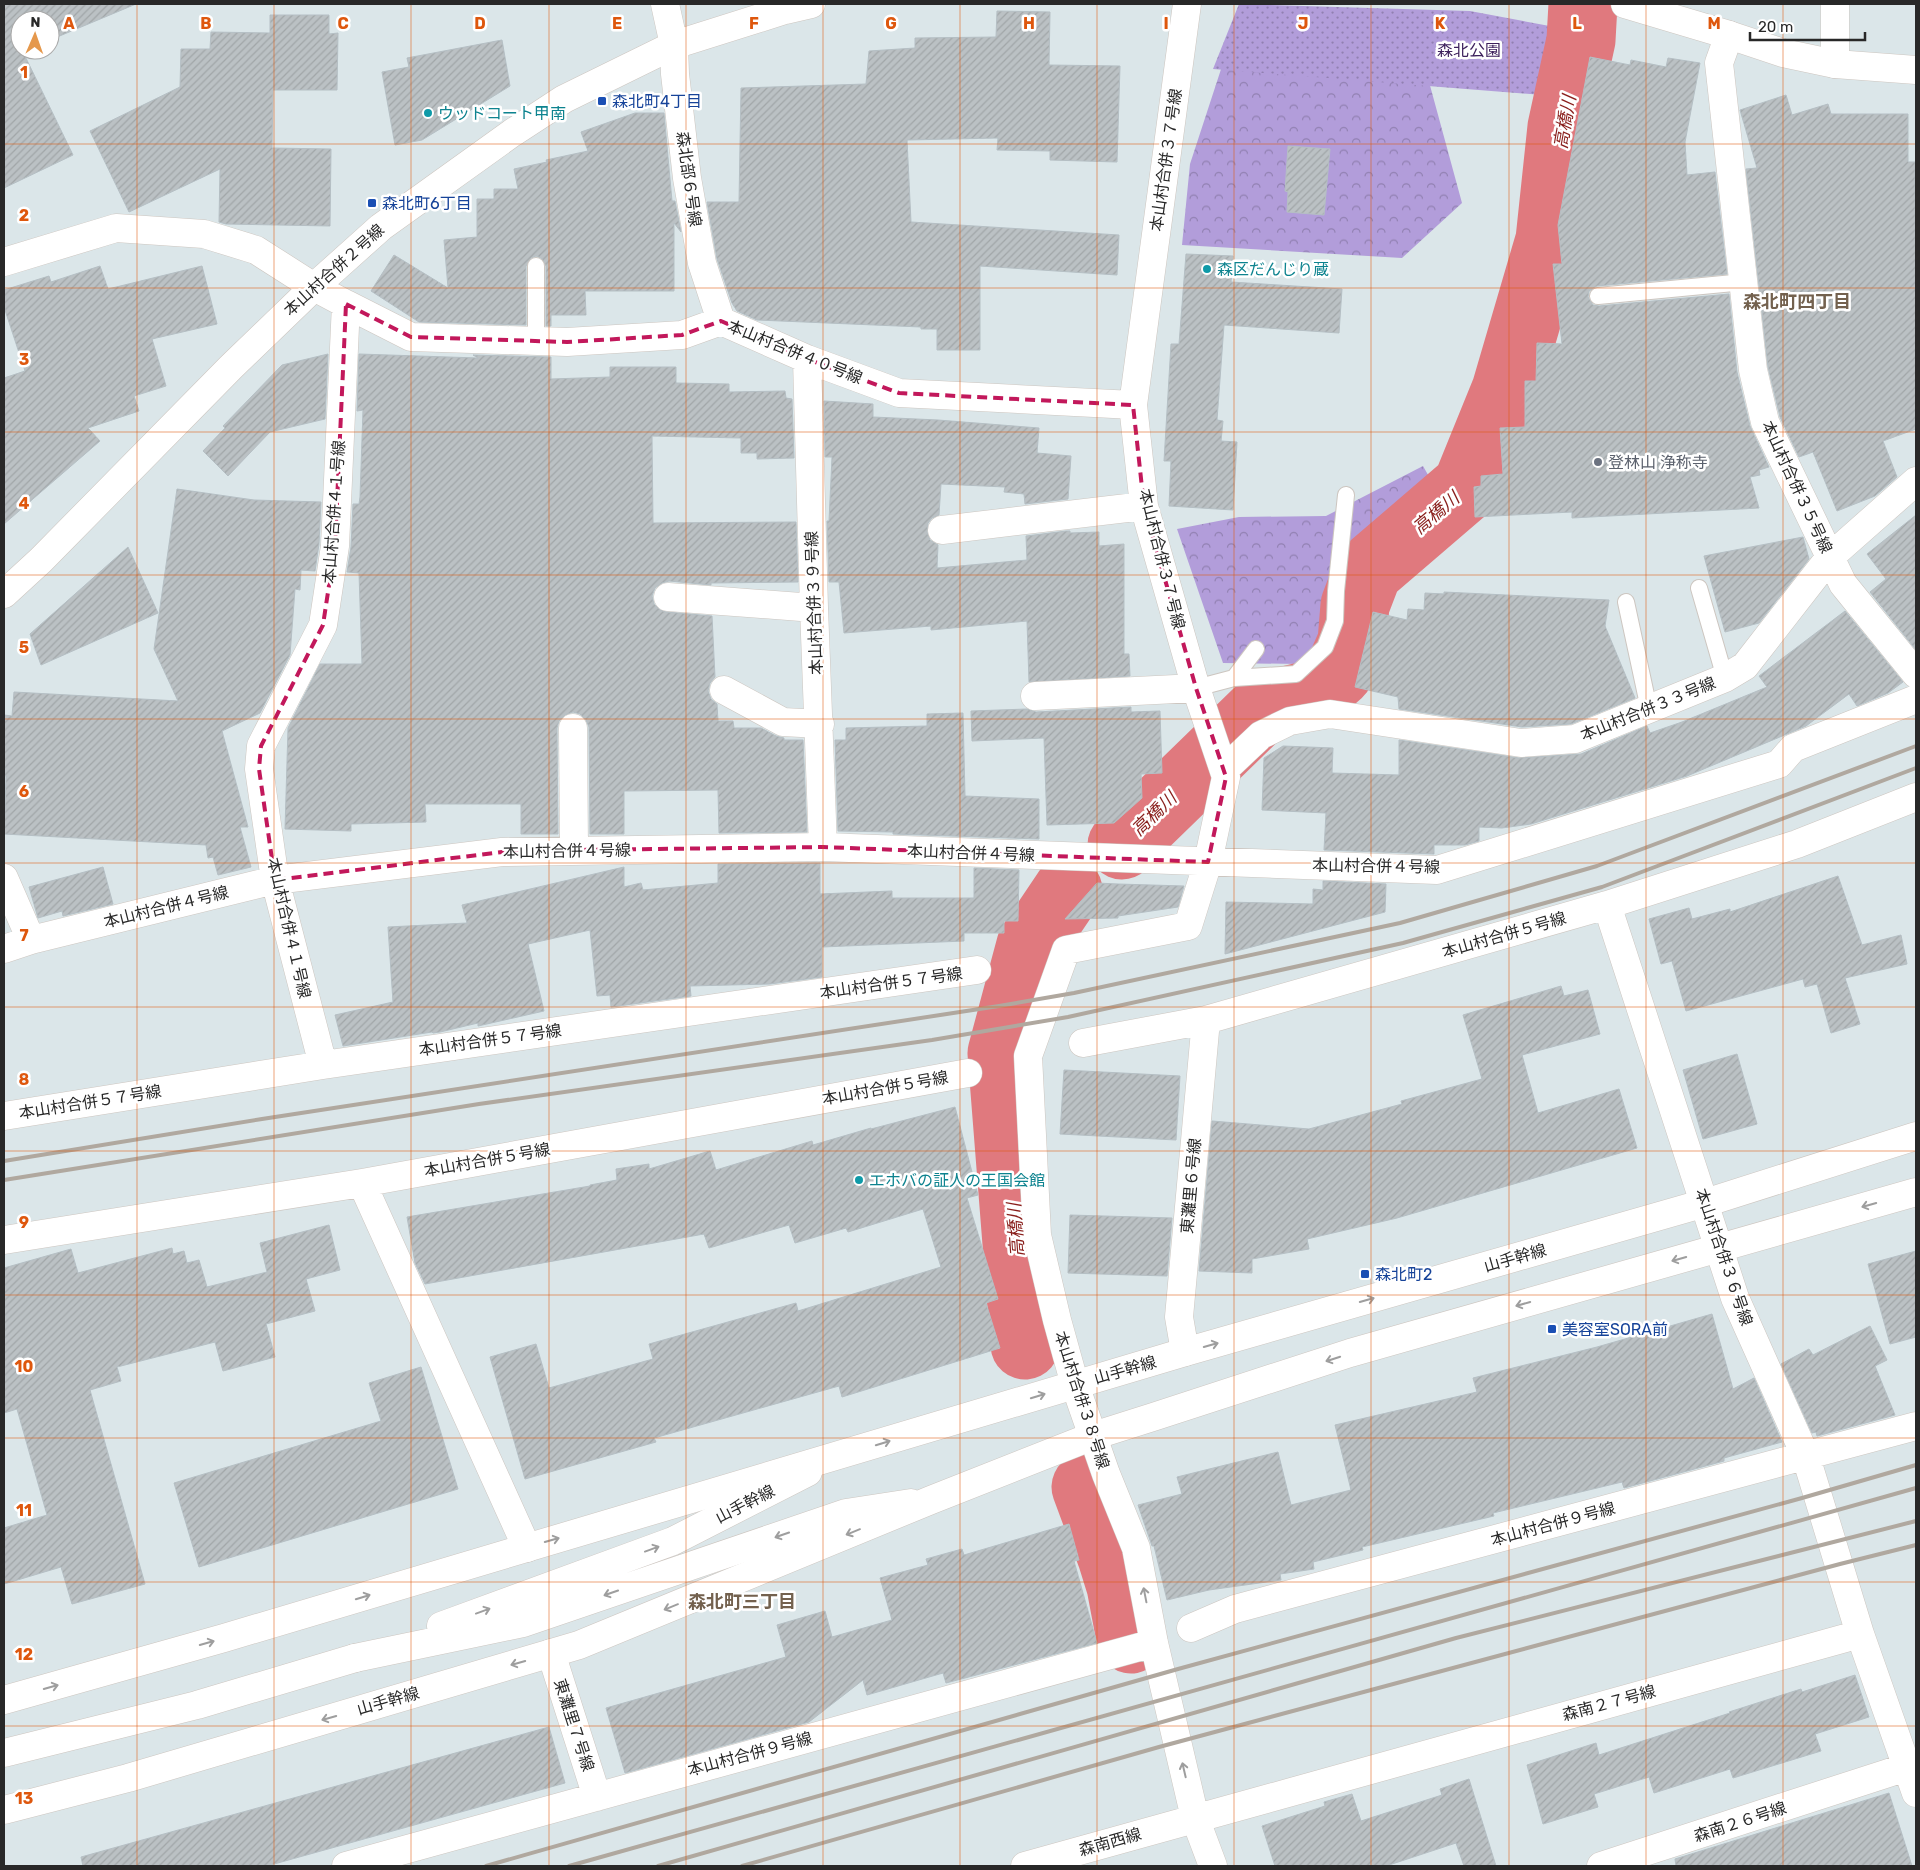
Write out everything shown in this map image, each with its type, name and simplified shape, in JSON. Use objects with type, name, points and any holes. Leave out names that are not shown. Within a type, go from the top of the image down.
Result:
[{"type":"street","name":"森北部６号線","points":[[665,4],[674,45],[675,74],[687,178],[702,263],[720,321]]},
{"type":"street","name":"本山村合併２号線","points":[[4,594],[41,560],[231,367],[314,287],[381,227],[512,133],[564,99],[674,45],[785,10],[811,4]]},
{"type":"street","name":"本山村合併３７号線","points":[[1066,950],[1188,926],[1208,862],[1226,778],[1196,688],[1144,506],[1133,405],[1187,4]]},
{"type":"street","points":[[1625,4],[1782,53],[1835,64],[1916,70]]},
{"type":"street","points":[[1835,4],[1835,64]]},
{"type":"street","name":"本山村合併３５号線","points":[[1729,35],[1719,63],[1753,370],[1765,422],[1843,584],[1916,674]]},
{"type":"street","points":[[4,262],[116,228],[204,234],[256,250],[314,287],[346,304]]},
{"type":"street","name":"本山村合併４０号線","points":[[346,304],[411,337],[567,342],[682,335],[720,321],[806,360],[899,393],[1133,405]]},
{"type":"street","name":"本山村合併４１号線","points":[[323,1064],[275,880],[259,768],[261,746],[323,625],[335,546],[346,304]]},
{"type":"street","name":"本山村合併３９号線","points":[[806,360],[823,848]]},
{"type":"street","name":"本山村合併３３号線","points":[[1223,766],[1260,735],[1290,721],[1330,714],[1521,743],[1575,739],[1725,678],[1745,666],[1830,557],[1916,481]]},
{"type":"street","points":[[942,530],[1144,506]]},
{"type":"street","points":[[668,597],[814,608]]},
{"type":"street","points":[[1035,696],[1196,688]]},
{"type":"street","points":[[724,690],[783,722],[820,724]]},
{"type":"street","name":"本山村合併４号線","points":[[4,949],[31,940],[275,880],[502,852],[823,848],[1437,870],[1779,764],[1793,748],[1916,698]]},
{"type":"street","points":[[573,728],[574,850]]},
{"type":"street","name":"本山村合併５号線","points":[[1082,1043],[1206,1020],[1606,905],[1797,844],[1916,797]]},
{"type":"street","points":[[4,878],[31,940]]},
{"type":"street","name":"本山村合併３６号線","points":[[1606,905],[1735,1298],[1806,1456],[1860,1634]]},
{"type":"street","name":"本山村合併３８号線","points":[[1066,950],[1028,1056],[1037,1235],[1058,1327],[1075,1384],[1106,1474],[1136,1548],[1154,1643],[1195,1818],[1213,1866]]},
{"type":"street","name":"本山村合併５７号線","points":[[4,1116],[323,1064],[977,970]]},
{"type":"street","name":"東灘里６号線","points":[[1185,1352],[1179,1317],[1206,1020]]},
{"type":"street","name":"本山村合併５号線","points":[[4,1240],[362,1183],[968,1073]]},
{"type":"street","name":"山手幹線","points":[[4,1753],[197,1705],[355,1658],[673,1541],[836,1457],[1075,1384],[1705,1203],[1916,1136]]},
{"type":"street","points":[[362,1183],[527,1548]]},
{"type":"street","name":"山手幹線","points":[[4,1810],[128,1778],[579,1645],[931,1500],[1093,1436],[1350,1353],[1916,1192]]},
{"type":"street","name":"本山村合併９号線","points":[[1191,1628],[1235,1609],[1916,1426]]},
{"type":"street","points":[[4,1700],[224,1638],[836,1457]]},
{"type":"street","name":"山手幹線","points":[[355,1658],[523,1623],[846,1513],[931,1500]]},
{"type":"street","points":[[1860,1634],[1916,1793]]},
{"type":"street","name":"森南２７号線","points":[[1195,1818],[1860,1634]]},
{"type":"street","name":"本山村合併９号線","points":[[346,1866],[1154,1643]]},
{"type":"street","name":"東灘里７号線","points":[[551,1653],[598,1797]]},
{"type":"street","name":"森南２６号線","points":[[1601,1866],[1907,1767]]},
{"type":"street","name":"森南西線","points":[[1025,1866],[1195,1818]]},
{"type":"lane","points":[[536,266],[536,340]]},
{"type":"lane","points":[[1598,296],[1744,282]]},
{"type":"lane","points":[[1196,688],[1234,678],[1296,674],[1325,647],[1334,621],[1346,495]]},
{"type":"lane","points":[[1699,588],[1725,678]]},
{"type":"lane","points":[[1626,602],[1649,709]]},
{"type":"lane","points":[[1234,678],[1256,649]]},
{"type":"highlighted area","points":[[346,304],[411,337],[567,342],[682,335],[721,321],[807,359],[899,393],[1133,405],[1144,506],[1196,688],[1226,777],[1208,862],[823,847],[574,850],[502,852],[275,880],[259,769],[261,746],[323,625],[335,546]]},
{"type":"green space","name":"森北公園","points":[[1239,4],[1470,11],[1555,27],[1543,95],[1213,69]]},
{"type":"green space","points":[[1242,5],[1410,12],[1462,203],[1402,258],[1182,245],[1190,164]]},
{"type":"green space","points":[[1423,466],[1440,496],[1329,588],[1331,619],[1324,641],[1300,664],[1223,663],[1177,529],[1239,517],[1326,516]]},
{"type":"building","points":[[4,4],[136,4],[60,36],[60,10],[10,10],[10,60],[27,60],[73,155],[4,188]]},
{"type":"building","points":[[997,11],[1050,12],[1049,65],[1120,66],[1117,162],[1050,160],[1050,151],[997,150],[998,138],[907,140],[911,222],[1119,235],[1117,275],[980,266],[980,350],[937,350],[937,329],[757,320],[737,311],[732,303],[717,259],[707,202],[739,202],[741,88],[866,84],[869,51],[915,48],[915,38],[996,37]]},
{"type":"building","points":[[270,15],[329,15],[329,34],[338,33],[337,90],[273,90],[272,148],[331,149],[330,226],[226,224],[219,222],[220,169],[129,212],[90,131],[180,87],[181,49],[210,49],[211,32],[270,33]]},
{"type":"building","name":"ウッドコート甲南","points":[[502,40],[510,86],[422,140],[395,145],[382,72],[409,67],[407,58]]},
{"type":"building","points":[[1590,57],[1630,65],[1631,60],[1666,67],[1668,58],[1700,63],[1685,142],[1687,175],[1715,172],[1727,274],[1597,286],[1589,291],[1588,297],[1593,305],[1599,306],[1729,294],[1737,372],[1750,426],[1769,467],[1759,470],[1760,475],[1750,477],[1759,508],[1572,518],[1572,512],[1475,517],[1474,487],[1481,486],[1481,476],[1503,474],[1500,428],[1525,427],[1525,381],[1536,381],[1537,343],[1562,344],[1553,264],[1562,264],[1558,225]]},
{"type":"building","points":[[1786,95],[1792,115],[1828,104],[1831,114],[1908,114],[1908,162],[1915,162],[1916,429],[1883,441],[1897,477],[1875,496],[1837,511],[1813,452],[1799,457],[1780,417],[1768,367],[1746,169],[1757,168],[1740,110]]},
{"type":"building","points":[[635,113],[664,113],[672,201],[675,201],[681,232],[674,223],[674,291],[585,291],[586,315],[551,315],[551,326],[546,326],[546,266],[541,258],[536,256],[531,258],[526,266],[526,325],[419,322],[371,291],[394,255],[448,288],[444,240],[477,237],[477,199],[494,199],[494,189],[518,189],[514,169],[588,151],[581,132]]},
{"type":"building","points":[[1288,146],[1330,149],[1324,215],[1287,212],[1288,192],[1285,191]]},
{"type":"building","points":[[1186,254],[1233,256],[1231,282],[1342,289],[1339,333],[1224,325],[1217,420],[1223,421],[1221,441],[1237,442],[1233,510],[1169,506],[1171,461],[1164,461],[1171,344],[1179,344]]},
{"type":"building","points":[[100,266],[108,289],[202,266],[217,324],[152,339],[166,386],[134,396],[139,411],[88,428],[100,441],[4,524],[4,378],[25,371],[4,307],[4,290],[49,276],[51,282]]},
{"type":"building","points":[[328,354],[325,419],[270,432],[228,476],[203,451],[225,428],[223,426],[282,365]]},
{"type":"building","points":[[359,354],[478,358],[473,355],[551,357],[551,379],[610,377],[610,367],[676,367],[676,383],[729,384],[729,392],[785,391],[786,398],[792,399],[794,458],[757,459],[757,453],[741,453],[741,438],[652,436],[653,523],[796,522],[798,582],[711,583],[711,585],[669,581],[655,588],[652,596],[654,604],[660,610],[666,612],[712,616],[715,677],[710,683],[708,691],[711,699],[717,704],[718,721],[733,721],[734,728],[761,728],[784,738],[784,740],[803,740],[807,832],[719,833],[718,790],[624,791],[624,834],[590,834],[589,727],[586,720],[580,714],[573,712],[565,715],[559,721],[557,728],[558,834],[521,834],[521,804],[425,804],[426,822],[351,824],[351,831],[285,829],[288,728],[320,664],[362,664],[359,573],[347,572],[351,547],[353,504],[359,504],[360,497],[363,410],[357,411]]},
{"type":"building","points":[[824,401],[873,404],[873,417],[1039,428],[1037,453],[1071,456],[1068,499],[1025,504],[1024,494],[1004,492],[1005,487],[941,484],[939,515],[932,518],[928,523],[927,532],[930,540],[938,545],[937,568],[1027,560],[1026,536],[1066,531],[1070,531],[1070,533],[1099,532],[1099,546],[1124,544],[1124,654],[1129,654],[1130,676],[1029,682],[1027,621],[931,630],[931,626],[844,633],[839,582],[829,582],[827,521],[829,521],[832,457],[825,457]]},
{"type":"building","points":[[177,489],[254,500],[321,502],[319,544],[315,571],[301,570],[300,590],[295,589],[290,655],[260,713],[222,731],[248,827],[240,827],[251,867],[218,875],[213,857],[208,858],[206,845],[4,834],[6,776],[4,776],[4,715],[12,716],[14,692],[178,701],[154,649]]},
{"type":"building","points":[[1916,515],[1916,650],[1870,592],[1886,579],[1867,554]]},
{"type":"building","points":[[1803,537],[1809,559],[1759,623],[1725,632],[1704,556]]},
{"type":"building","points":[[128,547],[158,613],[41,665],[30,634]]},
{"type":"building","points":[[1444,592],[1609,600],[1605,626],[1635,698],[1571,724],[1522,727],[1399,709],[1398,697],[1355,687],[1373,612],[1407,620],[1408,609],[1424,610],[1425,593],[1444,594]]},
{"type":"building","points":[[1845,611],[1903,682],[1888,693],[1857,706],[1849,694],[1806,726],[1687,776],[1531,824],[1502,828],[1479,827],[1479,841],[1465,845],[1434,845],[1434,854],[1324,850],[1326,813],[1262,810],[1264,758],[1283,746],[1333,748],[1332,773],[1399,775],[1399,740],[1519,758],[1581,754],[1647,726],[1650,733],[1682,722],[1767,687],[1759,676]]},
{"type":"building","points":[[1131,707],[1131,712],[1160,711],[1162,773],[1141,774],[1142,798],[1114,823],[1047,825],[1044,738],[972,741],[971,711],[1027,709],[1036,712]]},
{"type":"building","points":[[963,713],[965,796],[1039,799],[1039,839],[838,831],[835,740],[846,740],[846,728],[927,726],[927,714]]},
{"type":"building","points":[[820,863],[820,894],[892,891],[892,898],[974,898],[974,868],[1019,870],[1018,921],[1004,921],[1004,933],[964,933],[964,941],[822,947],[822,977],[770,984],[690,986],[691,996],[611,1007],[610,995],[597,996],[590,930],[528,944],[544,1011],[478,1026],[478,1023],[440,1032],[343,1046],[335,1015],[393,1002],[388,927],[467,923],[462,905],[624,867],[624,887],[641,883],[643,890],[718,883],[718,864]]},
{"type":"building","points":[[103,867],[113,904],[63,916],[62,911],[38,918],[29,887]]},
{"type":"building","points":[[1838,876],[1862,945],[1901,935],[1907,964],[1845,978],[1860,1024],[1831,1033],[1817,984],[1805,987],[1803,979],[1686,1011],[1672,961],[1661,964],[1649,919],[1689,908],[1692,919],[1730,909],[1730,912]]},
{"type":"building","points":[[1323,881],[1386,884],[1385,912],[1225,954],[1226,902],[1313,904],[1313,889],[1323,890]]},
{"type":"building","points":[[1097,883],[1184,886],[1178,907],[1118,916],[1118,918],[1065,919]]},
{"type":"building","points":[[1561,986],[1564,996],[1588,990],[1600,1034],[1522,1055],[1538,1113],[1619,1089],[1637,1148],[1397,1218],[1307,1239],[1309,1249],[1252,1259],[1252,1273],[1199,1271],[1212,1121],[1309,1129],[1402,1104],[1401,1101],[1482,1079],[1463,1015]]},
{"type":"building","points":[[1737,1054],[1757,1124],[1703,1139],[1683,1070]]},
{"type":"building","points":[[1064,1070],[1180,1076],[1176,1140],[1060,1134]]},
{"type":"building","points":[[955,1107],[978,1195],[967,1198],[998,1299],[986,1303],[1000,1348],[842,1397],[839,1386],[654,1438],[656,1442],[525,1479],[490,1357],[536,1344],[549,1388],[653,1359],[649,1344],[796,1303],[798,1311],[941,1267],[923,1209],[848,1232],[846,1228],[795,1243],[789,1225],[709,1248],[704,1234],[425,1284],[415,1263],[407,1217],[590,1186],[617,1180],[616,1169],[649,1164],[649,1169],[710,1151],[716,1170],[812,1141],[813,1145]]},
{"type":"building","points":[[1070,1215],[1172,1218],[1167,1276],[1068,1273]]},
{"type":"building","points":[[329,1225],[340,1270],[306,1279],[315,1311],[266,1324],[275,1357],[223,1371],[215,1342],[117,1367],[121,1381],[90,1390],[145,1584],[72,1604],[61,1567],[4,1584],[4,1528],[47,1515],[17,1409],[4,1413],[4,1268],[71,1249],[78,1273],[172,1248],[173,1254],[184,1251],[187,1263],[199,1260],[207,1287],[267,1272],[260,1243]]},
{"type":"building","points":[[1916,1251],[1916,1337],[1890,1344],[1868,1264]]},
{"type":"building","points":[[1712,1314],[1733,1389],[1754,1378],[1782,1442],[1724,1458],[1724,1461],[1624,1488],[1622,1482],[1493,1513],[1494,1516],[1362,1547],[1363,1550],[1313,1562],[1314,1569],[1280,1574],[1281,1580],[1209,1590],[1167,1600],[1154,1546],[1152,1546],[1138,1505],[1182,1494],[1177,1477],[1278,1452],[1291,1505],[1351,1490],[1335,1425],[1477,1392],[1473,1378],[1597,1347]]},
{"type":"building","points":[[1870,1326],[1887,1360],[1875,1366],[1895,1415],[1817,1436],[1816,1432],[1812,1433],[1781,1364],[1809,1349],[1813,1355]]},
{"type":"building","points":[[421,1367],[458,1489],[199,1567],[174,1483],[381,1421],[369,1383]]},
{"type":"building","points":[[1069,1524],[1079,1560],[1074,1561],[1097,1643],[946,1683],[943,1673],[867,1695],[863,1680],[809,1722],[625,1773],[606,1708],[786,1657],[777,1625],[825,1611],[832,1637],[892,1620],[880,1578],[928,1565],[926,1559],[962,1549],[964,1555]]},
{"type":"building","points":[[1855,1675],[1869,1717],[1815,1734],[1821,1751],[1733,1778],[1730,1769],[1654,1793],[1649,1777],[1594,1794],[1598,1807],[1543,1824],[1527,1765],[1596,1743],[1599,1755],[1801,1689],[1802,1692]]},
{"type":"building","points":[[549,1727],[565,1783],[267,1866],[83,1866],[81,1857]]},
{"type":"building","points":[[1469,1779],[1496,1866],[1464,1866],[1456,1843],[1386,1866],[1275,1866],[1262,1826],[1325,1806],[1324,1802],[1352,1794],[1361,1821],[1442,1795],[1440,1789]]},
{"type":"building","points":[[1889,1793],[1912,1866],[1676,1866],[1675,1859]]},
{"type":"waterway","name":"高橋川","points":[[1122,845],[1265,706],[1314,694],[1339,672],[1352,642],[1355,605],[1368,571],[1467,486],[1506,390],[1550,240],[1562,127],[1581,40],[1583,4]]},
{"type":"waterway","name":"高橋川","points":[[1025,1345],[1002,1053],[1031,945],[1068,890]]},
{"type":"waterway","name":"高橋川","points":[[1086,1487],[1121,1586],[1131,1639]]},
{"type":"railway","points":[[4,1161],[262,1119],[999,1006],[1074,993],[1400,923],[1597,866],[1916,746]]},
{"type":"railway","points":[[4,1180],[479,1104],[932,1040],[1068,1017],[1403,943],[1602,887],[1916,768]]},
{"type":"railway","points":[[486,1866],[1178,1669],[1916,1465]]},
{"type":"railway","points":[[569,1866],[1916,1488]]},
{"type":"railway","points":[[658,1866],[1456,1638],[1916,1521]]},
{"type":"railway","points":[[742,1866],[1159,1747],[1916,1545]]},
{"type":"place","name":"森北町4丁目","points":[[602,101]]},
{"type":"place","name":"ウッドコート甲南","points":[[428,113]]},
{"type":"place","name":"森北町6丁目","points":[[372,203]]},
{"type":"place","name":"森区だんじり蔵","points":[[1207,269]]},
{"type":"place","name":"登林山 浄称寺","points":[[1598,462]]},
{"type":"place","name":"エホバの証人の王国会館","points":[[859,1180]]},
{"type":"place","name":"森北町2","points":[[1365,1274]]},
{"type":"place","name":"美容室SORA前","points":[[1552,1329]]},
{"type":"district","name":"森北町四丁目","points":[[1797,302]]},
{"type":"district","name":"森北町三丁目","points":[[742,1602]]}]
